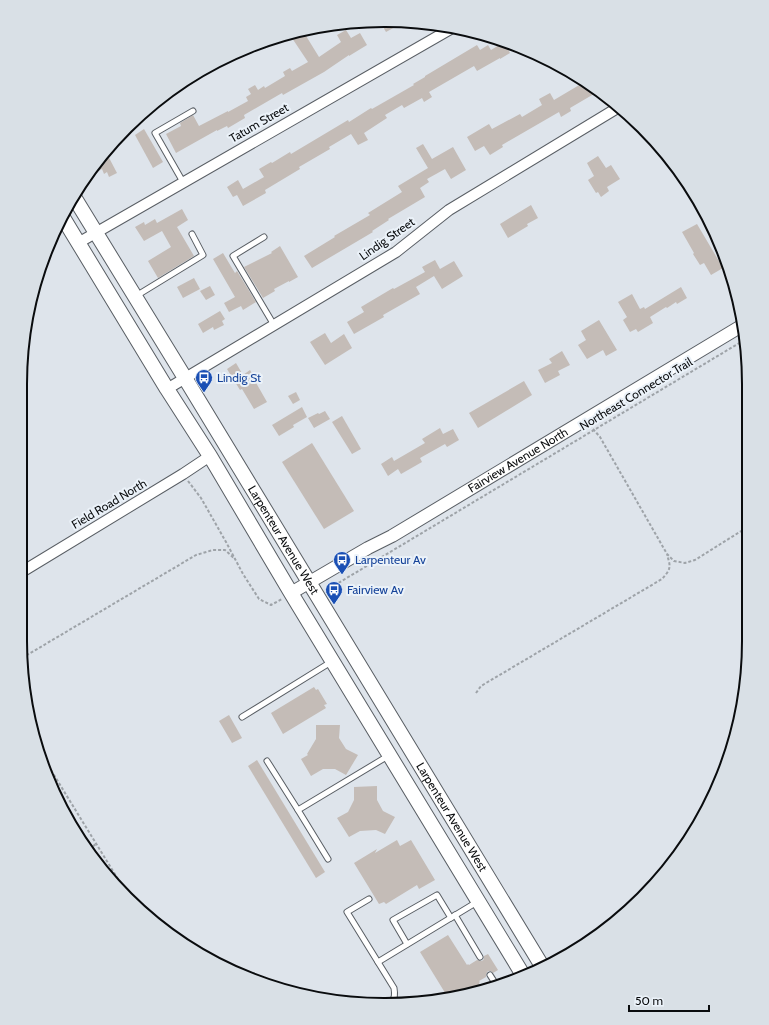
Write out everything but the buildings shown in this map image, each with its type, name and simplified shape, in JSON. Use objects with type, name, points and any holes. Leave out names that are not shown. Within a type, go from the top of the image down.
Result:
[{"type":"main road","name":"Larpenteur Avenue West","points":[[77,202],[540,962]]},
{"type":"main road","name":"Larpenteur Avenue West","points":[[66,223],[210,456],[291,594],[521,971]]},
{"type":"main road","points":[[478,902],[496,891]]},
{"type":"street","name":"Tatum Street","points":[[78,243],[445,32]]},
{"type":"street","name":"Lindig Street","points":[[167,388],[396,252],[449,210],[613,110]]},
{"type":"street","name":"Fairview Avenue North","points":[[291,594],[308,582],[392,536],[737,328]]},
{"type":"street","name":"Field Road North","points":[[27,569],[210,456]]},
{"type":"lane","points":[[183,182],[155,133],[193,111]]},
{"type":"lane","points":[[135,296],[203,255],[192,234]]},
{"type":"lane","points":[[264,237],[233,256],[274,325]]},
{"type":"lane","points":[[242,717],[332,661]]},
{"type":"lane","points":[[298,810],[389,755]]},
{"type":"lane","points":[[267,761],[328,859]]},
{"type":"lane","points":[[407,944],[393,920],[437,895],[480,957]]},
{"type":"lane","points":[[369,899],[347,912],[394,988],[394,998]]},
{"type":"lane","points":[[378,962],[478,902]]},
{"type":"lane","points":[[490,975],[494,981]]},
{"type":"path","name":"Northeast Connector Trail","points":[[330,588],[739,343]]},
{"type":"path","points":[[476,693],[481,686],[662,579],[669,571],[670,565],[666,554],[600,437],[584,421]]},
{"type":"path","points":[[183,474],[201,498],[243,574],[259,599],[272,605],[291,594]]},
{"type":"path","points":[[666,554],[674,561],[685,563],[695,560],[742,531]]},
{"type":"path","points":[[28,655],[196,556],[213,550],[225,550],[235,559]]},
{"type":"path","points":[[52,772],[117,877]]},
{"type":"path","points":[[93,847],[97,844]]},
{"type":"place","name":"Lindig St","points":[[204,393]]},
{"type":"place","name":"Larpenteur Av","points":[[342,575]]},
{"type":"place","name":"Fairview Av","points":[[334,605]]}]
